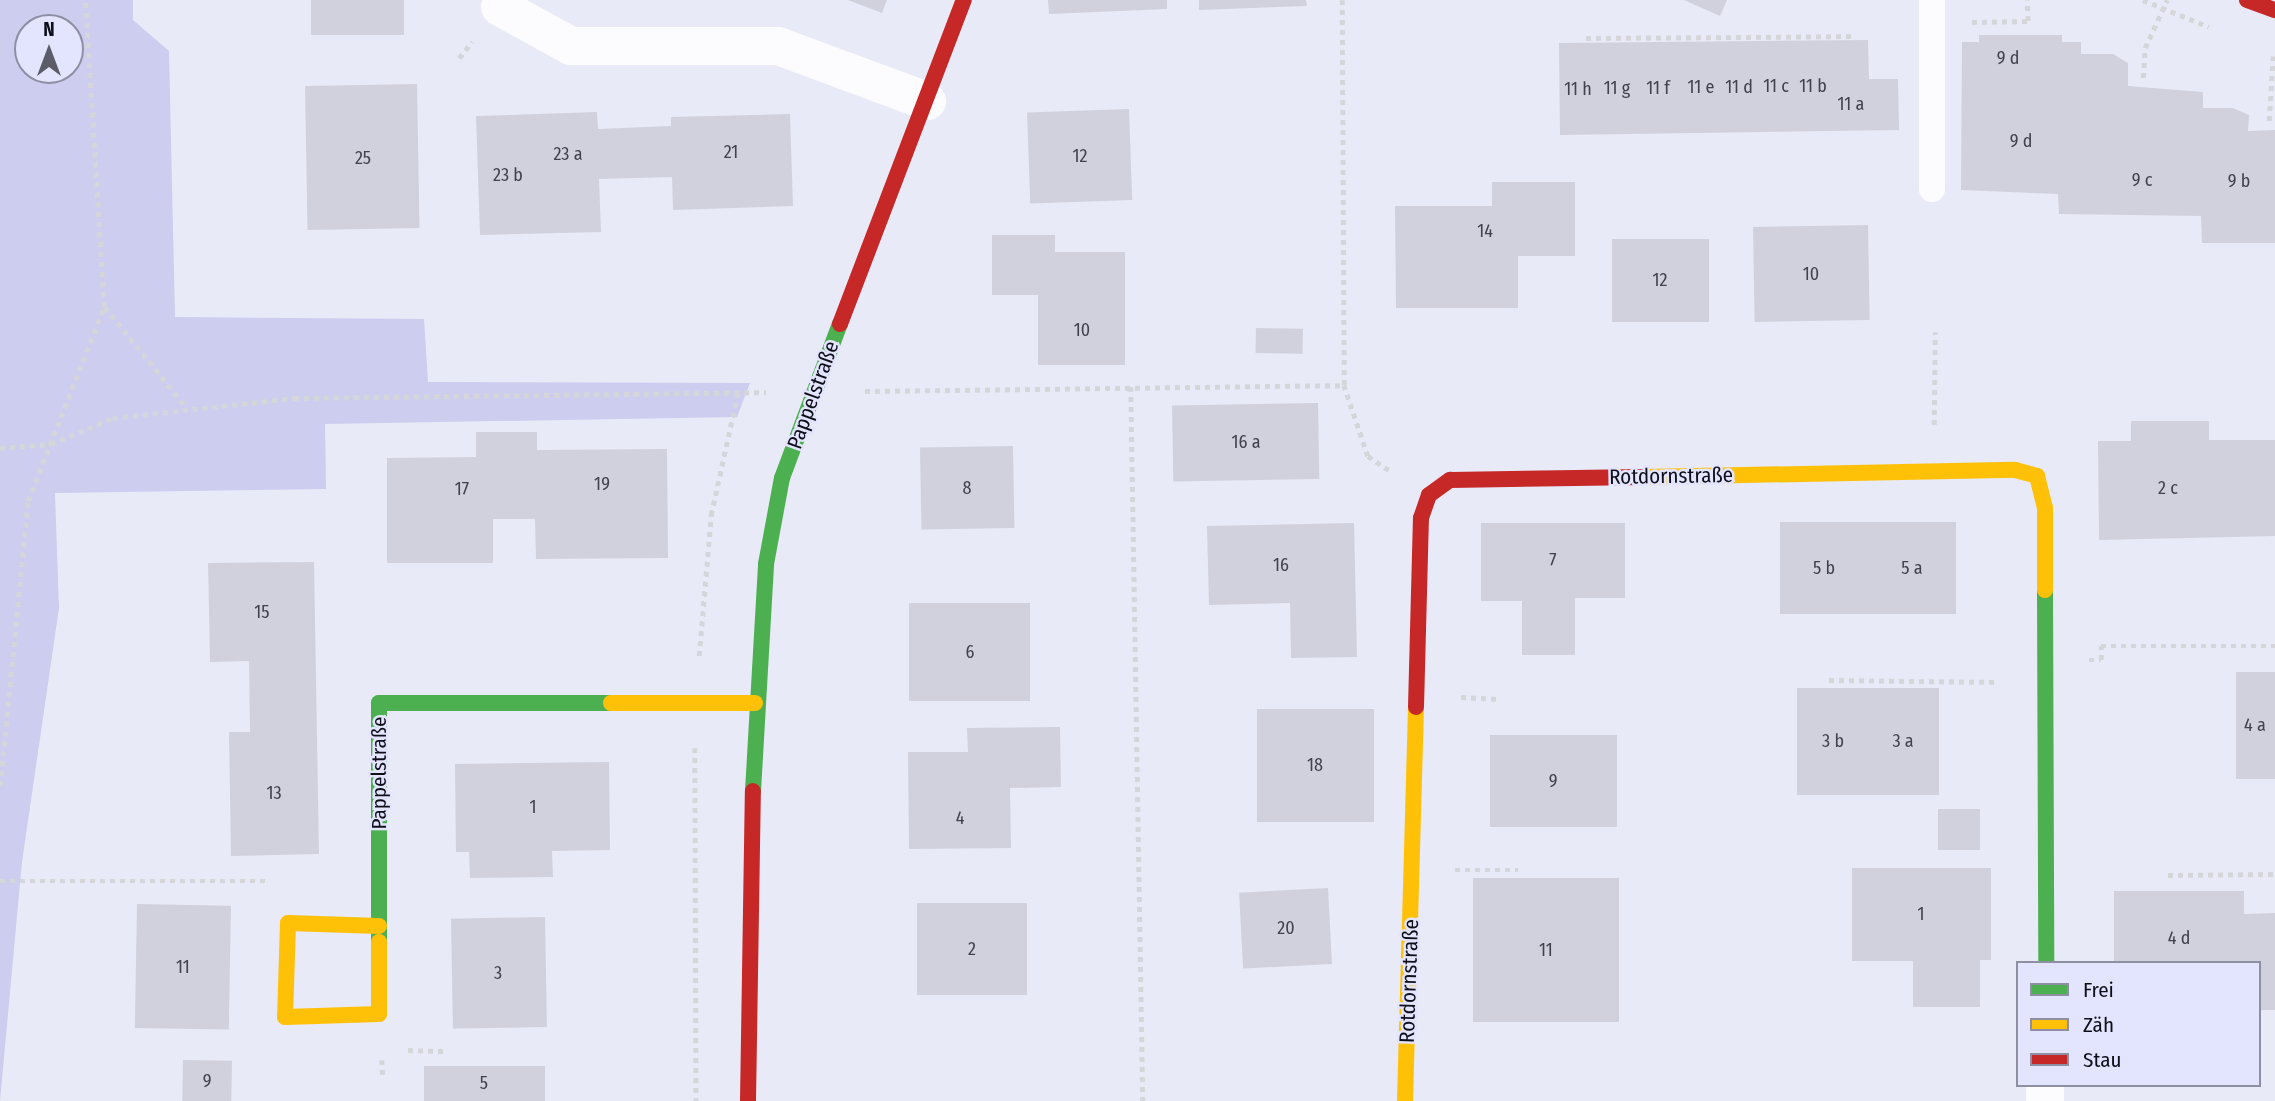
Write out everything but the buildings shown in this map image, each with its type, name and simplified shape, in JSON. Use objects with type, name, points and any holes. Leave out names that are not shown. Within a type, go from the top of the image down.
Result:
[{"type":"street","name":"Pappelstraße","points":[[748,1101],[755,703],[766,564],[782,478],[964,0]]},
{"type":"street","points":[[2247,0],[2275,10]]},
{"type":"street","points":[[500,7],[571,46],[778,46],[927,101]]},
{"type":"street","name":"Rotdornstraße","points":[[1405,1101],[1421,517],[1429,495],[1450,480],[2015,470],[2037,476],[2045,508],[2046,961]]},
{"type":"street","name":"Pappelstraße","points":[[379,926],[288,923],[285,1017],[379,1014],[379,926],[379,703],[755,703]]},
{"type":"lane","points":[[1932,11],[1933,189]]},
{"type":"path","points":[[0,786],[28,501],[104,307],[85,0]]},
{"type":"path","points":[[1342,0],[1344,385],[1368,456],[1429,495]]},
{"type":"path","points":[[1932,11],[2028,21],[2027,0]]},
{"type":"path","points":[[2143,78],[2145,48],[2167,0]]},
{"type":"path","points":[[1586,38],[1855,36]]},
{"type":"path","points":[[2269,121],[2273,53]]},
{"type":"path","points":[[104,307],[186,407]]},
{"type":"path","points":[[1934,472],[1935,332]]},
{"type":"path","points":[[0,448],[51,444],[113,418],[186,407],[294,398],[1344,385]]},
{"type":"path","points":[[1131,387],[1143,1101]]},
{"type":"path","points":[[2046,659],[2101,660],[2101,646],[2275,646]]},
{"type":"path","points":[[1829,680],[2046,682]]},
{"type":"path","points":[[1412,870],[1518,870]]},
{"type":"path","points":[[2168,875],[2275,874]]},
{"type":"path","points":[[0,881],[271,881]]},
{"type":"shaded area","points":[[0,0],[133,0],[133,20],[169,51],[175,317],[424,319],[428,382],[750,383],[737,417],[325,424],[326,489],[55,493],[59,608],[22,862],[0,1101]]},
{"type":"traffic: fast","points":[[753,791],[766,564],[782,478],[840,324]]},
{"type":"traffic: fast","points":[[2045,590],[2046,961]]},
{"type":"traffic: fast","points":[[379,942],[379,703],[611,703]]},
{"type":"traffic: slow","points":[[1643,477],[2015,470],[2037,476],[2045,508],[2045,590]]},
{"type":"traffic: slow","points":[[611,703],[755,703]]},
{"type":"traffic: slow","points":[[1405,1101],[1416,707]]},
{"type":"traffic: slow","points":[[379,926],[288,923],[285,1017],[379,1014],[379,942]]},
{"type":"traffic: jam","points":[[840,324],[964,0]]},
{"type":"traffic: jam","points":[[2247,0],[2275,10]]},
{"type":"traffic: jam","points":[[1416,707],[1421,518],[1429,495],[1450,480],[1643,477]]},
{"type":"traffic: jam","points":[[748,1101],[753,791]]}]
